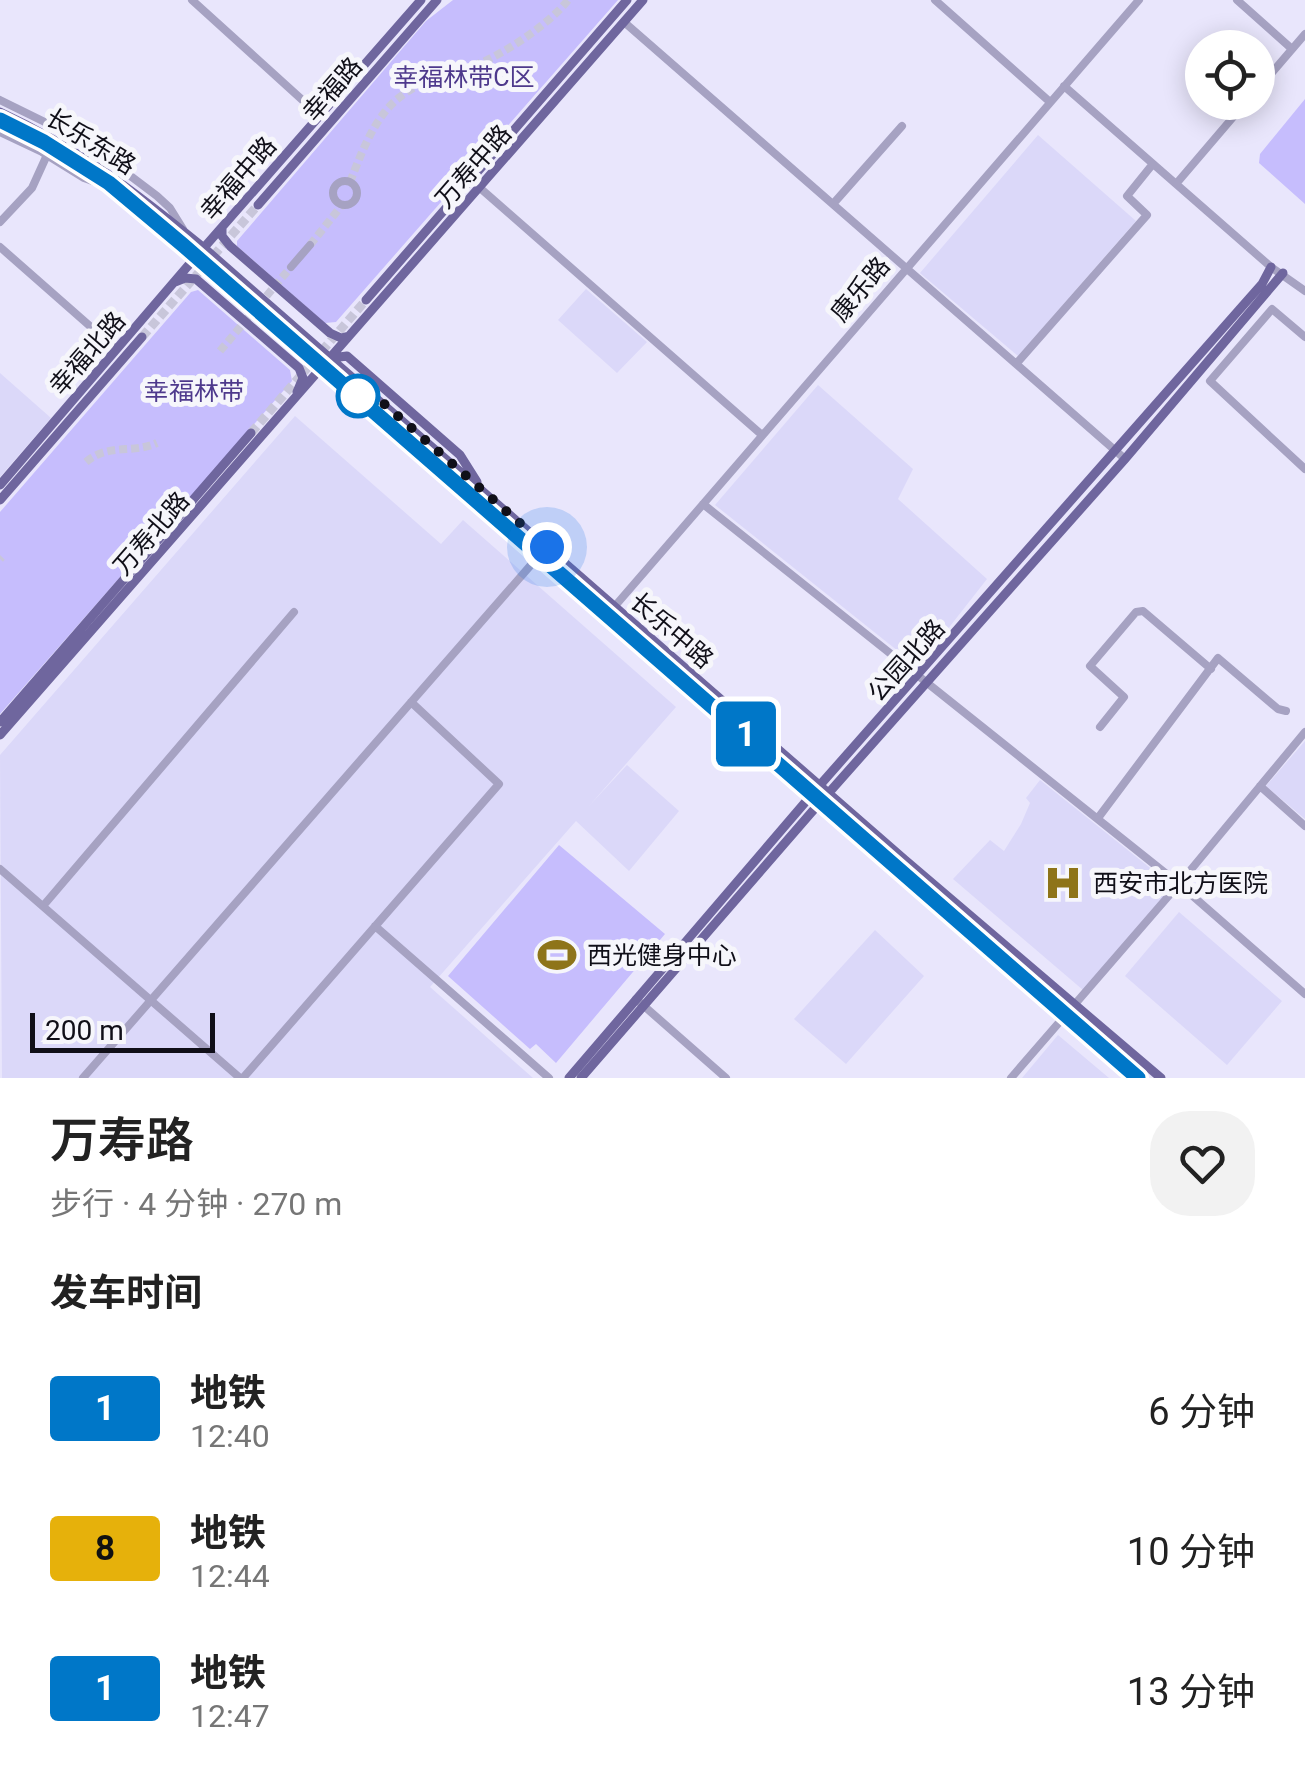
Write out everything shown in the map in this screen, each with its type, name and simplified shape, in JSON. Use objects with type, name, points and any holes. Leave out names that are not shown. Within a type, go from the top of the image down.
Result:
[{"type":"main road","name":"幸福中路","points":[[204,248],[421,0]]},
{"type":"main road","name":"幸福路","points":[[258,205],[437,0]]},
{"type":"main road","points":[[366,300],[627,0]]},
{"type":"main road","name":"万寿中路","points":[[332,358],[643,0]]},
{"type":"main road","points":[[528,114],[583,70]]},
{"type":"main road","name":"长乐东路","points":[[0,112],[96,164],[204,248]]},
{"type":"main road","name":"长乐东路","points":[[0,121],[64,155],[144,216],[193,260]]},
{"type":"main road","points":[[223,226],[224,241],[330,333],[343,338],[354,332]]},
{"type":"main road","name":"幸福北路","points":[[0,485],[204,248]]},
{"type":"main road","name":"长乐中路","points":[[204,248],[1161,1078]]},
{"type":"main road","name":"长乐中路","points":[[193,260],[1134,1078]]},
{"type":"main road","name":"公园北路","points":[[1121,455],[1262,284],[1271,266]]},
{"type":"main road","name":"公园北路","points":[[814,801],[829,794],[924,678],[1283,273]]},
{"type":"main road","points":[[172,284],[185,278],[196,279],[298,368],[303,378],[292,404]]},
{"type":"main road","points":[[0,500],[142,338]]},
{"type":"main road","name":"万寿北路","points":[[0,735],[332,358]]},
{"type":"main road","points":[[0,722],[251,432]]},
{"type":"main road","points":[[502,529],[512,517]]},
{"type":"main road","name":"公园北路","points":[[581,1078],[640,1003],[814,801],[820,785],[924,678]]},
{"type":"main road","name":"公园北路","points":[[568,1078],[640,1003]]},
{"type":"street","points":[[192,0],[320,116]]},
{"type":"street","points":[[935,0],[1050,102]]},
{"type":"street","name":"康乐路","points":[[614,606],[1138,0]]},
{"type":"street","points":[[1236,0],[1292,49]]},
{"type":"street","points":[[624,22],[1121,455]]},
{"type":"street","points":[[1275,69],[1305,34]]},
{"type":"street","points":[[1064,86],[1152,165],[1305,291]]},
{"type":"street","points":[[0,100],[60,129],[118,166],[170,208],[185,233]]},
{"type":"street","points":[[1176,184],[1231,120]]},
{"type":"street","points":[[833,204],[902,126]]},
{"type":"street","points":[[0,132],[84,178],[103,184]]},
{"type":"street","points":[[0,222],[32,188],[46,155]]},
{"type":"street","points":[[1016,364],[1146,215],[1127,196],[1152,165]]},
{"type":"street","points":[[480,188],[762,435]]},
{"type":"street","points":[[291,268],[310,245]]},
{"type":"street","points":[[0,247],[116,349]]},
{"type":"street","points":[[1305,337],[1272,309],[1210,381],[1305,469]]},
{"type":"street","points":[[703,504],[1098,818],[1305,994]]},
{"type":"street","points":[[83,1078],[536,558]]},
{"type":"street","points":[[43,906],[294,612]]},
{"type":"street","points":[[1100,727],[1124,697],[1090,666],[1136,612],[1144,612],[1211,670]]},
{"type":"street","points":[[1098,818],[1218,658],[1286,711]]},
{"type":"street","points":[[0,869],[241,1078],[500,784],[411,702]]},
{"type":"street","points":[[1012,1078],[1305,732]]},
{"type":"street","points":[[1260,786],[1305,826]]},
{"type":"street","points":[[375,926],[548,1078]]},
{"type":"street","points":[[640,1003],[726,1078]]},
{"type":"shaded area","points":[[1038,135],[1136,221],[1018,356],[920,273]]},
{"type":"shaded area","points":[[586,289],[647,342],[617,373],[558,320]]},
{"type":"shaded area","points":[[0,373],[51,418],[0,477]]},
{"type":"shaded area","points":[[818,385],[913,469],[898,499],[987,579],[918,667],[715,505]]},
{"type":"shaded area","points":[[295,416],[441,544],[463,520],[676,707],[589,806],[627,765],[679,811],[629,871],[576,821],[430,987],[533,1078],[2,1078],[0,755]]},
{"type":"shaded area","points":[[1305,741],[1305,819],[1266,786]]},
{"type":"shaded area","name":"西安市北方医院","points":[[1040,780],[1174,887],[1083,990],[953,879],[990,840],[1004,851],[1030,803],[1026,798]]},
{"type":"shaded area","points":[[1179,912],[1282,1001],[1227,1065],[1125,976]]},
{"type":"shaded area","points":[[875,930],[924,976],[846,1064],[794,1019]]},
{"type":"shaded area","points":[[1058,1035],[1109,1078],[1022,1078]]},
{"type":"green space","name":"幸福林带C区","points":[[453,0],[618,0],[336,322],[325,323],[237,246],[237,241],[426,21]]},
{"type":"green space","points":[[1305,99],[1305,204],[1259,163],[1260,154]]},
{"type":"green space","name":"幸福林带","points":[[198,290],[290,370],[292,381],[0,714],[0,512],[191,292]]},
{"type":"green space","name":"西光健身中心","points":[[559,845],[665,934],[556,1063],[536,1044],[530,1049],[448,976]]},
{"type":"tunnel","points":[[350,182],[374,128],[395,101],[423,83],[473,66],[511,47],[550,19],[568,0]]},
{"type":"tunnel","points":[[142,337],[258,205]]},
{"type":"tunnel","points":[[310,245],[342,205]]},
{"type":"tunnel","points":[[220,351],[291,267]]},
{"type":"tunnel","points":[[251,433],[366,300]]},
{"type":"tunnel","points":[[86,462],[103,453],[157,443]]},
{"type":"metro line","name":"1","points":[[0,120],[109,183],[183,245],[1138,1078]]},
{"type":"place","name":"西安市北方医院","points":[[1063,883]]},
{"type":"place","name":"西光健身中心","points":[[557,955]]},
{"type":"route","points":[[358,396],[366,388],[547,547]]}]
